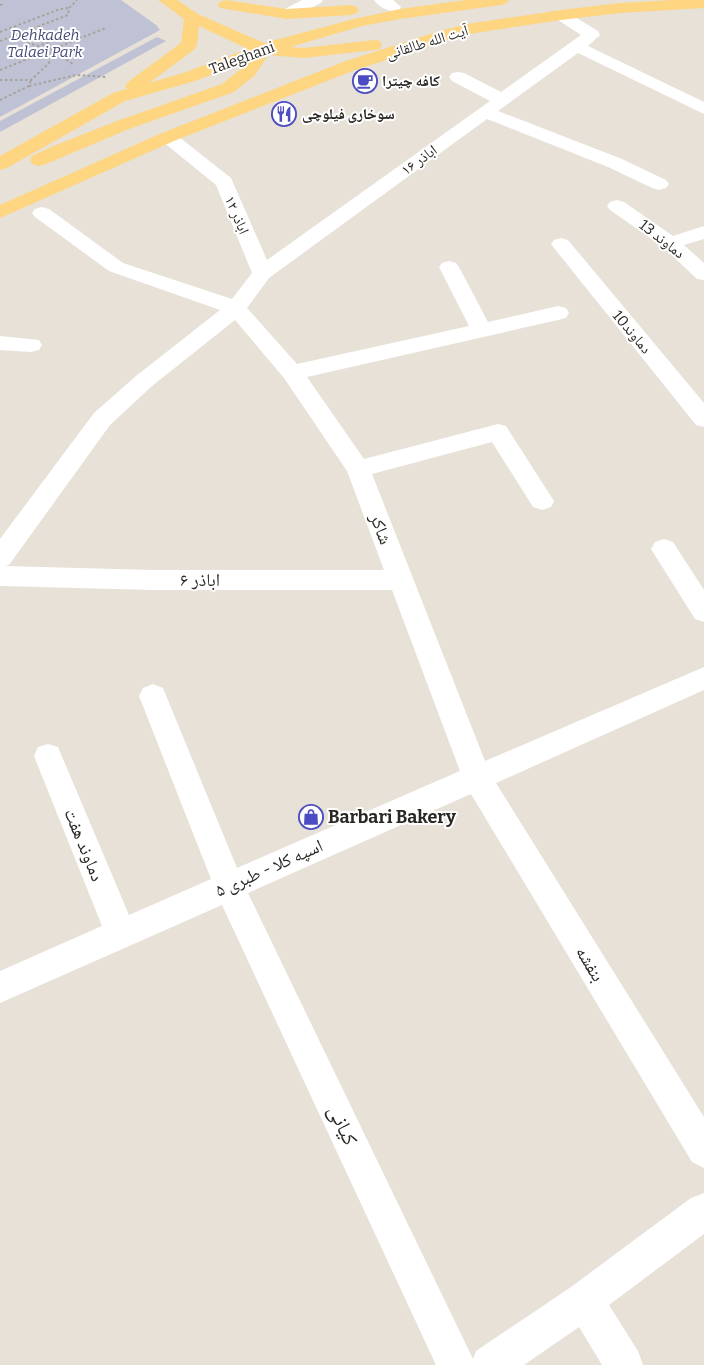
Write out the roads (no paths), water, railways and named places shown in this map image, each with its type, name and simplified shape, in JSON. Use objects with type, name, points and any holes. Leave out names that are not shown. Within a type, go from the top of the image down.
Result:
[{"type":"main road","points":[[166,0],[192,17],[263,49],[304,53],[373,45],[467,29]]},
{"type":"main road","points":[[222,2],[288,14],[388,3],[496,1]]},
{"type":"main road","name":"Taleghani","points":[[0,164],[119,97],[189,77],[263,49],[360,22],[496,1]]},
{"type":"main road","points":[[222,2],[263,49]]},
{"type":"main road","name":"آیت الله طالقانی","points":[[0,212],[168,137],[349,66],[467,29],[620,8],[704,3]]},
{"type":"main road","points":[[119,97],[189,45],[192,17]]},
{"type":"main road","points":[[360,22],[350,28],[350,37],[359,42],[373,45]]},
{"type":"main road","points":[[0,180],[58,151],[228,88],[249,71],[263,49]]},
{"type":"main road","points":[[189,77],[203,76],[214,79],[219,86],[213,94]]},
{"type":"street","points":[[288,14],[314,0]]},
{"type":"street","name":"اباذر ۱۶","points":[[262,273],[592,35],[561,15]]},
{"type":"street","points":[[576,46],[704,109]]},
{"type":"street","points":[[458,77],[502,100]]},
{"type":"street","points":[[484,112],[615,163],[659,184]]},
{"type":"street","name":"اباذر ۱۲","points":[[168,137],[224,182],[262,273]]},
{"type":"street","name":"دماوند 13","points":[[617,206],[670,243],[704,274]]},
{"type":"street","points":[[42,213],[116,267],[236,308]]},
{"type":"street","points":[[670,243],[704,232]]},
{"type":"street","name":"دماوند10","points":[[561,244],[704,419]]},
{"type":"street","points":[[449,267],[482,330]]},
{"type":"street","points":[[0,558],[102,419],[144,381],[236,308],[262,273]]},
{"type":"street","name":"شاکر","points":[[236,308],[292,372],[358,469],[477,778]]},
{"type":"street","points":[[292,372],[558,313]]},
{"type":"street","points":[[0,343],[31,345]]},
{"type":"street","points":[[358,469],[498,432],[542,501]]},
{"type":"street","points":[[664,549],[704,612]]},
{"type":"street","name":"اباذر ۶","points":[[0,576],[154,580],[400,580]]},
{"type":"street","name":"اسپه کلا - طبری ۵","points":[[0,987],[704,678]]},
{"type":"street","name":"کیانی","points":[[153,696],[229,886],[456,1365]]},
{"type":"street","name":"دماوند هفت","points":[[48,756],[121,934]]},
{"type":"street","name":"بنفشه","points":[[477,778],[704,1150]]},
{"type":"street","points":[[490,1365],[584,1300],[704,1211]]},
{"type":"street","points":[[584,1300],[624,1365]]},
{"type":"place","name":"کافه چیترا","points":[[365,81]]},
{"type":"place","name":"سوخاری فیلوچی","points":[[284,114]]},
{"type":"place","name":"Barbari Bakery","points":[[311,817]]},
{"type":"park label","name":"Dehkadeh Talaei Park","points":[[45,44]]}]
